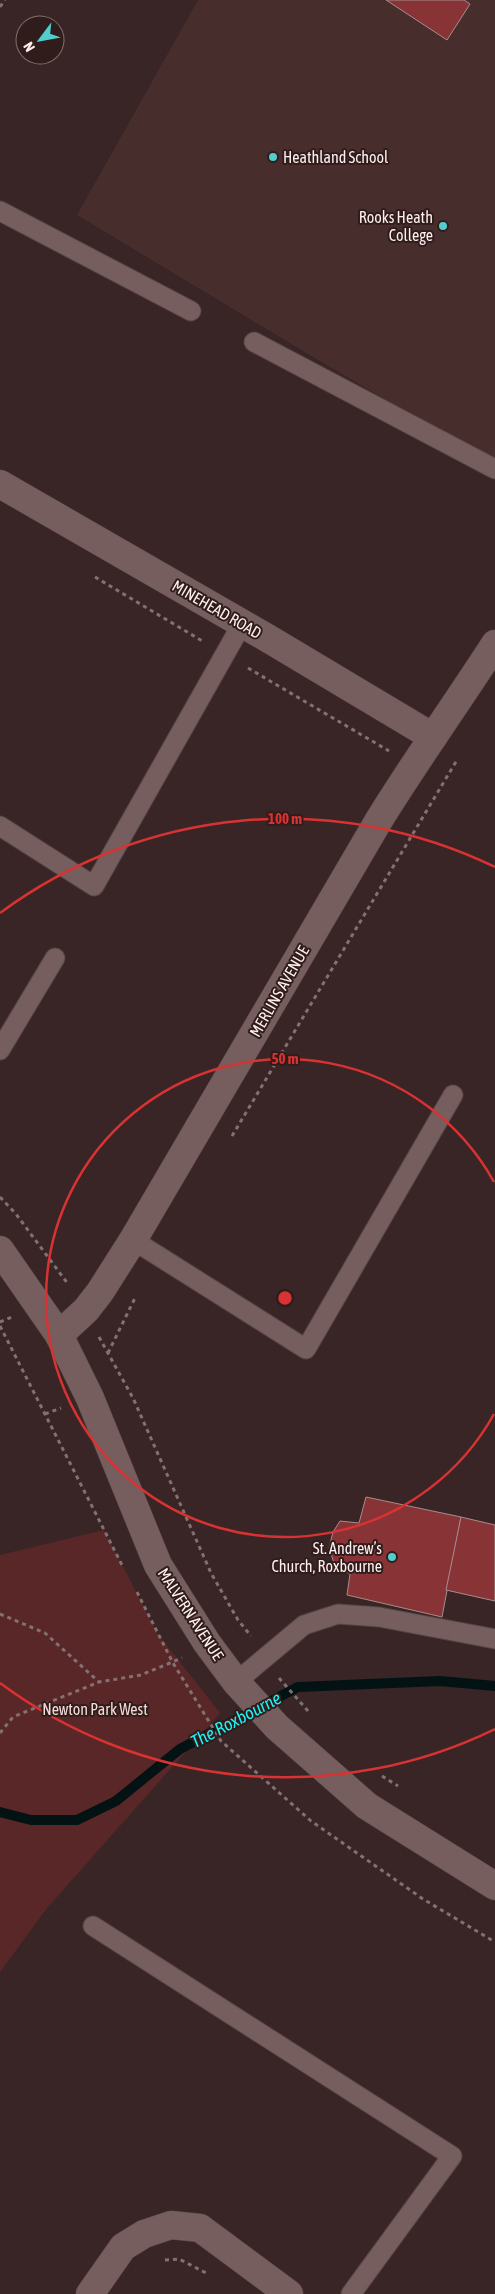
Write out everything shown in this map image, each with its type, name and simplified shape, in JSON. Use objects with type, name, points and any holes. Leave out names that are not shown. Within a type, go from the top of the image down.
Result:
[{"type":"street","name":"MINEHEAD ROAD","points":[[0,484],[433,737]]},
{"type":"street","name":"MERLINS AVENUE","points":[[59,1336],[86,1310],[100,1292],[133,1240],[379,820],[495,644]]},
{"type":"street","name":"MALVERN AVENUE","points":[[0,1250],[59,1336],[90,1398],[158,1565],[208,1643],[236,1682],[277,1727],[367,1806],[495,1886]]},
{"type":"street","points":[[90,2294],[123,2247],[144,2234],[171,2225],[200,2228],[289,2294]]},
{"type":"lane","points":[[0,211],[191,311]]},
{"type":"lane","points":[[254,342],[495,469]]},
{"type":"lane","points":[[0,826],[94,886],[242,624]]},
{"type":"lane","points":[[0,1050],[56,958]]},
{"type":"lane","points":[[133,1240],[306,1349],[453,1095]]},
{"type":"lane","points":[[236,1682],[304,1625],[338,1614],[378,1617],[495,1639]]},
{"type":"lane","points":[[93,1926],[452,2156],[351,2294]]},
{"type":"path","points":[[0,7],[4,0]]},
{"type":"path","points":[[230,1139],[460,755]]},
{"type":"path","points":[[0,1197],[16,1214],[86,1310],[108,1354],[134,1398],[211,1573],[238,1620],[268,1656],[276,1674],[296,1699],[310,1712]]},
{"type":"path","points":[[108,1354],[136,1296]]},
{"type":"path","points":[[0,1326],[126,1572]]},
{"type":"path","points":[[135,1590],[174,1663],[221,1741],[312,1821],[423,1899],[495,1942]]},
{"type":"path","points":[[0,1614],[45,1632],[99,1682]]},
{"type":"path","points":[[0,1733],[13,1717],[99,1682],[141,1675],[174,1663],[208,1643],[238,1620]]},
{"type":"path","points":[[380,1774],[404,1791]]},
{"type":"path","points":[[162,2261],[179,2260],[210,2275]]},
{"type":"shaded area","name":"Heathland School","points":[[198,0],[495,0],[495,464],[77,215]]},
{"type":"green space","name":"Newton Park West","points":[[104,1530],[158,1634],[220,1713],[47,1908],[0,1972],[0,1555]]},
{"type":"building","points":[[386,0],[464,0],[470,4],[447,40]]},
{"type":"building","name":"St. Andrew’s Church, Roxbourne","points":[[366,1497],[461,1517],[442,1617],[347,1595],[350,1574],[335,1566],[329,1548],[333,1532],[340,1521],[359,1523]]},
{"type":"building","points":[[461,1517],[495,1525],[495,1601],[446,1590]]},
{"type":"waterway","name":"The Roxbourne","points":[[0,1812],[31,1820],[77,1820],[116,1801],[180,1749],[298,1687],[440,1681],[495,1686]]},
{"type":"place","name":"Heathland School","points":[[273,157]]},
{"type":"place","name":"Rooks Heath College","points":[[443,226]]},
{"type":"place","name":"St. Andrew’s Church, Roxbourne","points":[[392,1557]]}]
